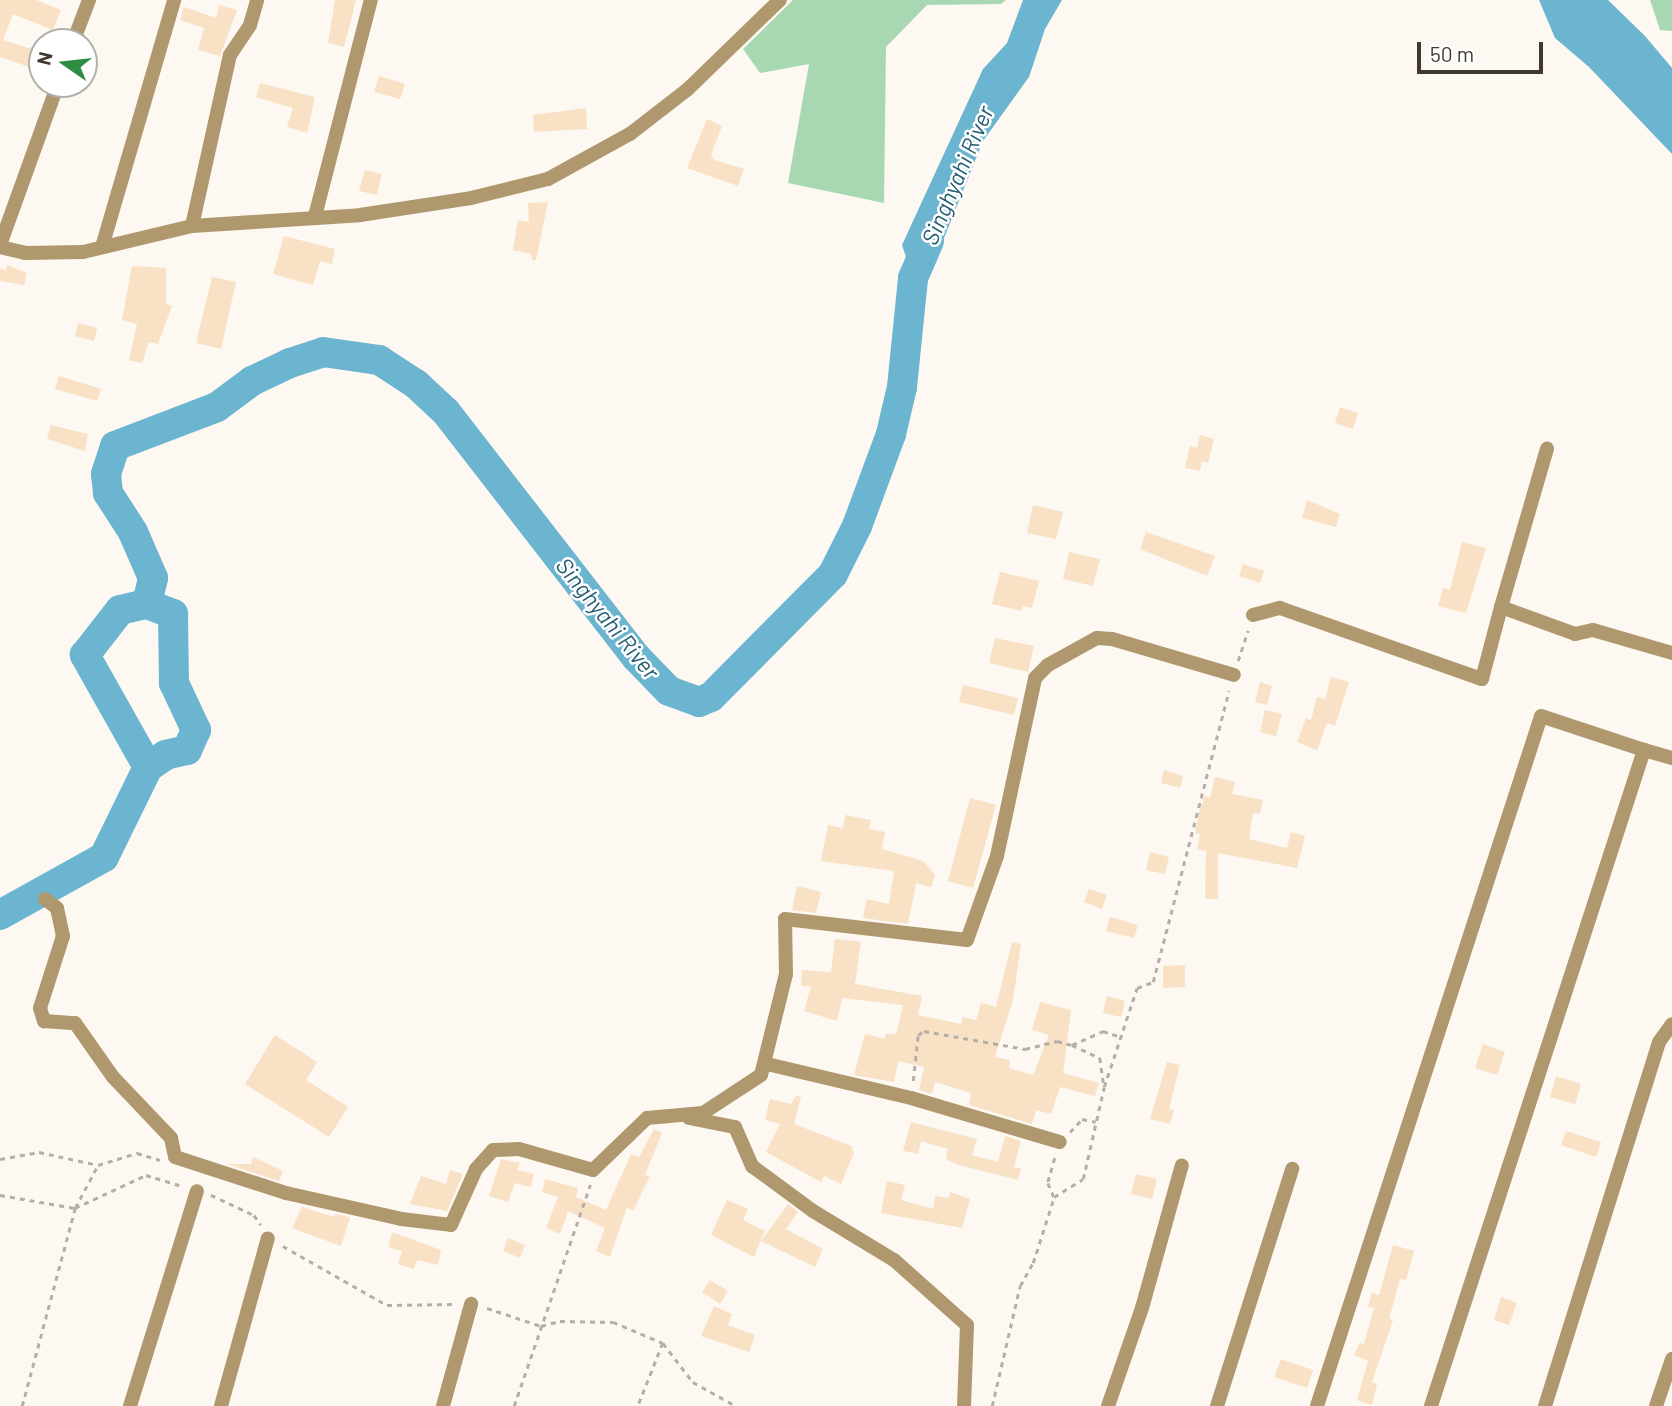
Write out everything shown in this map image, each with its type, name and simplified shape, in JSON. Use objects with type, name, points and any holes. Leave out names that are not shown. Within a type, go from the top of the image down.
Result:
[{"type":"street","points":[[78,28],[89,0]]},
{"type":"street","points":[[102,247],[174,0]]},
{"type":"street","points":[[192,226],[230,55],[250,25],[257,0]]},
{"type":"street","points":[[315,216],[371,0]]},
{"type":"street","points":[[53,98],[0,246],[25,253],[102,247],[192,226],[360,215],[471,198],[548,179],[630,134],[688,89],[780,0]]},
{"type":"street","points":[[1253,615],[1280,608],[1482,679],[1547,449]]},
{"type":"street","points":[[1501,607],[1575,634],[1593,630],[1672,653]]},
{"type":"street","points":[[688,1117],[703,1113],[761,1075],[767,1064],[766,1050],[786,974],[785,919],[967,940],[1000,846],[1035,677],[1048,665],[1097,638],[1112,639],[1234,675]]},
{"type":"street","points":[[1317,1406],[1541,716],[1672,758]]},
{"type":"street","points":[[1432,1406],[1644,750]]},
{"type":"street","points":[[45,898],[57,908],[62,936],[40,1008],[44,1021],[75,1023],[113,1077],[171,1138],[175,1157],[286,1193],[401,1219],[451,1225],[476,1168],[493,1150],[519,1149],[593,1170],[647,1118],[688,1117],[735,1127],[752,1166],[813,1211],[894,1261],[967,1325],[964,1406]]},
{"type":"street","points":[[1545,1406],[1659,1042],[1672,1024]]},
{"type":"street","points":[[767,1064],[911,1098],[1059,1142]]},
{"type":"street","points":[[1108,1406],[1142,1308],[1182,1165]]},
{"type":"street","points":[[1217,1406],[1292,1169]]},
{"type":"street","points":[[131,1406],[197,1191]]},
{"type":"street","points":[[221,1406],[268,1238]]},
{"type":"street","points":[[443,1406],[471,1304]]},
{"type":"street","points":[[1656,1406],[1672,1359]]},
{"type":"path","points":[[992,1406],[1020,1286],[1054,1197],[1083,1179],[1104,1087],[1137,988],[1153,982],[1234,675],[1253,615]]},
{"type":"path","points":[[911,1098],[918,1035],[924,1031],[1025,1049],[1057,1041],[1072,1045],[1100,1058],[1104,1087]]},
{"type":"path","points":[[1072,1045],[1103,1031],[1121,1037]]},
{"type":"path","points":[[1054,1197],[1048,1183],[1059,1142],[1082,1119],[1096,1122]]},
{"type":"path","points":[[0,1160],[39,1152],[98,1165],[137,1153],[186,1168],[191,1164]]},
{"type":"path","points":[[514,1406],[583,1196],[606,1158]]},
{"type":"path","points":[[22,1406],[75,1208],[98,1165]]},
{"type":"path","points":[[0,1195],[75,1208],[146,1175],[197,1191],[254,1215],[268,1238],[387,1305],[471,1304],[541,1326],[560,1321],[613,1322],[663,1343],[693,1382],[736,1406]]},
{"type":"path","points":[[638,1406],[663,1343]]},
{"type":"green space","points":[[793,0],[1006,0],[1001,4],[927,5],[886,47],[884,203],[788,183],[809,64],[760,73],[743,49]]},
{"type":"green space","points":[[1650,0],[1672,0],[1672,31],[1660,30]]},
{"type":"water","points":[[1023,0],[1062,0],[1045,29],[1029,77],[983,141],[934,263],[913,278],[902,245],[983,69],[1007,43]]},
{"type":"water","points":[[1539,0],[1608,0],[1645,36],[1672,68],[1672,154],[1589,67],[1555,38]]},
{"type":"building","points":[[0,0],[36,0],[61,10],[54,28],[13,14],[3,40],[28,48],[28,67],[0,57]]},
{"type":"building","points":[[335,0],[356,0],[344,47],[328,43]]},
{"type":"building","points":[[219,5],[237,10],[220,56],[198,50],[204,28],[180,20],[184,7],[216,18]]},
{"type":"building","points":[[379,76],[405,84],[400,99],[374,92]]},
{"type":"building","points":[[260,83],[315,97],[307,133],[287,127],[293,108],[256,97]]},
{"type":"building","points":[[586,108],[587,129],[534,132],[533,115]]},
{"type":"building","points":[[707,119],[722,126],[711,155],[714,160],[744,169],[738,186],[687,168]]},
{"type":"building","points":[[365,170],[382,174],[377,195],[359,191]]},
{"type":"building","points":[[548,202],[536,260],[532,260],[531,254],[513,250],[518,220],[529,222],[528,203]]},
{"type":"building","points":[[284,236],[335,249],[332,264],[320,261],[313,285],[273,274]]},
{"type":"building","points":[[7,265],[27,273],[24,285],[0,281],[0,269],[6,270]]},
{"type":"building","points":[[132,266],[166,268],[166,304],[172,306],[158,344],[149,342],[142,363],[129,360],[137,324],[122,320]]},
{"type":"building","points":[[212,277],[236,282],[221,349],[196,343]]},
{"type":"building","points":[[78,323],[97,328],[94,341],[75,336]]},
{"type":"building","points":[[59,376],[101,389],[97,401],[55,389]]},
{"type":"building","points":[[1340,407],[1358,413],[1353,429],[1335,423]]},
{"type":"building","points":[[51,425],[88,434],[85,451],[47,439]]},
{"type":"building","points":[[1200,435],[1214,439],[1208,463],[1202,461],[1200,471],[1185,468],[1190,446],[1197,448]]},
{"type":"building","points":[[1307,500],[1340,514],[1336,527],[1302,518]]},
{"type":"building","points":[[1033,505],[1063,512],[1056,539],[1027,533]]},
{"type":"building","points":[[1146,532],[1215,556],[1207,576],[1140,549]]},
{"type":"building","points":[[1462,542],[1486,548],[1466,613],[1438,606],[1443,588],[1450,590]]},
{"type":"building","points":[[1069,552],[1100,559],[1093,586],[1063,579]]},
{"type":"building","points":[[1243,564],[1264,571],[1260,583],[1239,576]]},
{"type":"building","points":[[1000,572],[1039,581],[1032,608],[1023,606],[1022,611],[992,604]]},
{"type":"building","points":[[995,638],[1034,646],[1028,672],[989,663]]},
{"type":"building","points":[[1331,677],[1349,682],[1335,726],[1327,723],[1317,750],[1297,742],[1306,718],[1311,720],[1317,697],[1325,699]]},
{"type":"building","points":[[1260,682],[1272,686],[1267,705],[1255,702]]},
{"type":"building","points":[[963,685],[1018,698],[1014,715],[959,702]]},
{"type":"building","points":[[1265,710],[1282,714],[1276,736],[1260,732]]},
{"type":"building","points":[[1164,770],[1183,776],[1180,788],[1161,783]]},
{"type":"building","points":[[1215,777],[1235,782],[1232,794],[1263,800],[1260,814],[1253,813],[1249,839],[1287,848],[1291,832],[1305,836],[1297,868],[1218,853],[1218,899],[1205,899],[1206,851],[1197,849],[1200,834],[1195,833],[1200,809],[1205,796],[1210,798]]},
{"type":"building","points":[[970,798],[996,805],[973,888],[948,881]]},
{"type":"building","points":[[845,815],[871,820],[869,829],[885,832],[882,849],[923,861],[935,875],[931,887],[916,883],[908,924],[863,918],[867,899],[889,904],[894,871],[821,861],[828,825],[843,828]]},
{"type":"building","points":[[1150,852],[1169,857],[1165,874],[1146,870]]},
{"type":"building","points":[[797,886],[821,892],[816,913],[792,910]]},
{"type":"building","points":[[1089,889],[1107,895],[1102,909],[1084,902]]},
{"type":"building","points":[[1110,917],[1138,925],[1134,938],[1106,931]]},
{"type":"building","points":[[835,939],[861,942],[855,984],[922,996],[918,1015],[961,1024],[963,1017],[976,1020],[981,1003],[996,1007],[1012,942],[1021,944],[1013,1000],[995,1057],[1010,1060],[1009,1068],[1033,1075],[1049,1035],[1032,1030],[1040,1002],[1071,1010],[1063,1073],[1099,1083],[1095,1096],[1060,1087],[1051,1114],[1036,1110],[1032,1124],[969,1105],[971,1093],[935,1082],[932,1094],[919,1090],[924,1067],[898,1061],[894,1082],[854,1075],[865,1034],[885,1039],[885,1034],[896,1034],[903,1005],[842,998],[837,1021],[804,1011],[811,986],[801,986],[802,970],[831,972]]},
{"type":"building","points":[[1185,965],[1185,987],[1163,988],[1163,966]]},
{"type":"building","points":[[1107,996],[1125,1001],[1121,1017],[1103,1013]]},
{"type":"building","points":[[275,1035],[317,1062],[306,1080],[348,1107],[329,1137],[245,1084]]},
{"type":"building","points":[[1483,1044],[1505,1052],[1497,1075],[1475,1068]]},
{"type":"building","points":[[1167,1062],[1180,1065],[1169,1109],[1174,1110],[1170,1124],[1150,1119]]},
{"type":"building","points":[[1556,1076],[1581,1084],[1575,1104],[1550,1097]]},
{"type":"building","points":[[796,1095],[801,1097],[794,1124],[851,1146],[854,1153],[841,1184],[824,1176],[821,1182],[766,1152],[780,1124],[765,1120],[770,1099],[791,1104]]},
{"type":"building","points":[[911,1122],[977,1139],[972,1155],[998,1162],[1005,1136],[1021,1141],[1014,1167],[1021,1169],[1018,1180],[958,1165],[946,1159],[948,1149],[921,1141],[918,1154],[903,1151]]},
{"type":"building","points":[[654,1129],[662,1133],[645,1175],[650,1176],[633,1211],[627,1207],[610,1257],[596,1251],[605,1228],[568,1211],[560,1234],[546,1228],[558,1197],[542,1192],[545,1179],[578,1188],[576,1197],[606,1210],[631,1154],[639,1157]]},
{"type":"building","points":[[1566,1131],[1601,1142],[1596,1157],[1561,1145]]},
{"type":"building","points":[[253,1157],[283,1171],[279,1181],[227,1164],[251,1164]]},
{"type":"building","points":[[501,1159],[520,1163],[517,1170],[534,1174],[531,1187],[515,1183],[508,1202],[489,1196]]},
{"type":"building","points":[[450,1170],[463,1174],[447,1211],[410,1204],[421,1176],[446,1184]]},
{"type":"building","points":[[1136,1174],[1157,1179],[1152,1199],[1131,1194]]},
{"type":"building","points":[[887,1181],[905,1185],[901,1200],[933,1209],[935,1196],[949,1198],[950,1192],[970,1199],[962,1228],[881,1213]]},
{"type":"building","points":[[727,1200],[748,1209],[743,1220],[765,1231],[754,1257],[711,1235]]},
{"type":"building","points":[[788,1204],[798,1212],[786,1229],[823,1249],[815,1267],[761,1241]]},
{"type":"building","points":[[302,1207],[334,1217],[335,1214],[350,1217],[341,1246],[292,1228]]},
{"type":"building","points":[[392,1232],[441,1250],[438,1265],[417,1260],[414,1269],[398,1264],[402,1251],[388,1247]]},
{"type":"building","points":[[508,1238],[525,1245],[520,1258],[503,1251]]},
{"type":"building","points":[[1393,1245],[1414,1251],[1406,1280],[1400,1279],[1389,1319],[1393,1320],[1372,1382],[1377,1384],[1372,1405],[1357,1400],[1368,1361],[1354,1355],[1360,1343],[1364,1344],[1374,1308],[1368,1307],[1372,1293],[1379,1295]]},
{"type":"building","points":[[710,1280],[728,1291],[720,1304],[702,1292]]},
{"type":"building","points":[[1501,1297],[1517,1303],[1509,1325],[1494,1320]]},
{"type":"building","points":[[714,1306],[732,1314],[728,1325],[755,1335],[749,1352],[701,1336]]},
{"type":"building","points":[[1281,1359],[1313,1370],[1307,1388],[1274,1377]]},
{"type":"waterway","name":"Singhyahi River","points":[[0,915],[104,857],[148,767],[85,655],[120,610],[147,604],[153,578],[133,532],[108,493],[106,474],[115,446],[217,407],[252,381],[290,363],[323,352],[379,360],[416,384],[446,412],[636,657],[669,691],[699,702],[711,697],[833,574],[857,526],[891,434],[902,387],[913,278],[929,241]]},
{"type":"waterway","name":"Singhyahi River","points":[[147,604],[173,614],[174,683],[196,730],[187,750],[166,755],[148,767]]}]
